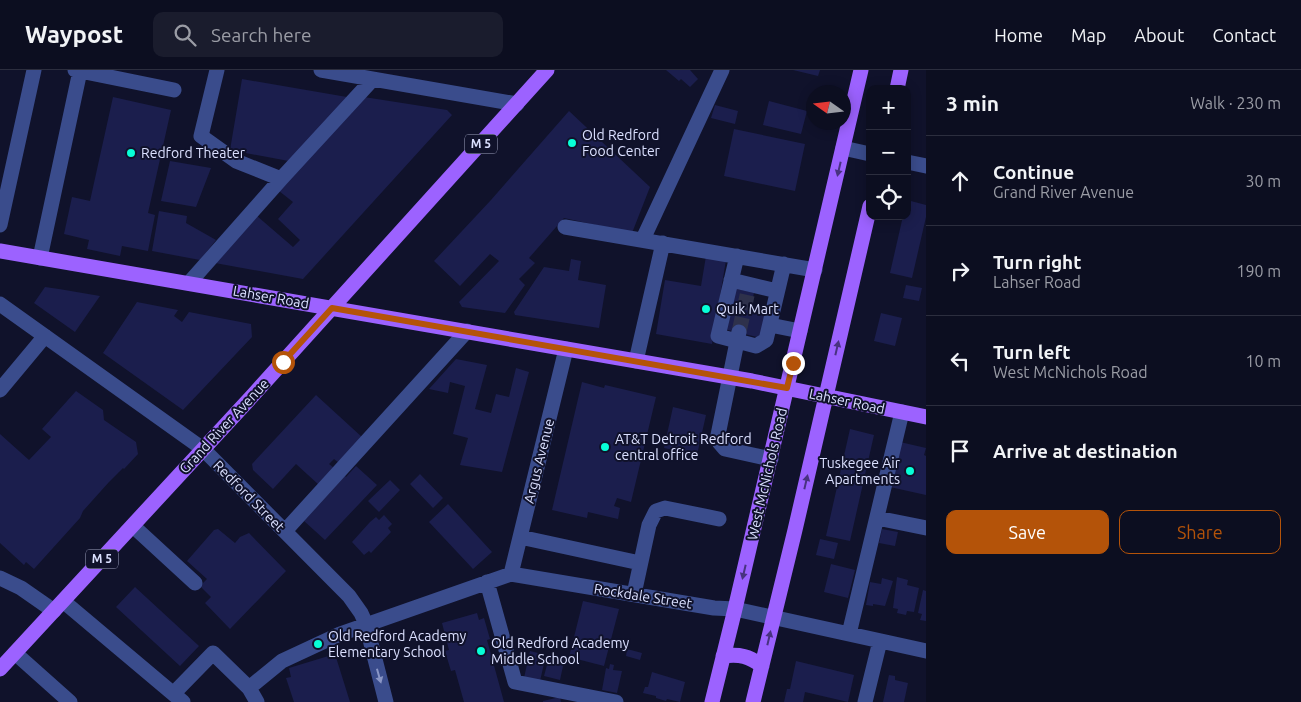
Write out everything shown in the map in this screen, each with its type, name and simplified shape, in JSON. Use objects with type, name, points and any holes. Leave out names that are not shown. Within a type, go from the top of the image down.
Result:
[{"type":"main road","name":"Grand River Avenue","points":[[0,670],[548,70]]},
{"type":"main road","name":"West McNichols Road","points":[[712,702],[861,70]]},
{"type":"main road","points":[[898,85],[902,70]]},
{"type":"main road","points":[[753,702],[867,220]]},
{"type":"main road","name":"Lahser Road","points":[[0,251],[730,377],[926,417]]},
{"type":"main road","points":[[723,656],[746,656],[762,666]]},
{"type":"street","points":[[0,225],[34,70]]},
{"type":"street","points":[[40,258],[78,70],[174,90]]},
{"type":"street","points":[[217,70],[201,136],[236,161],[280,179]]},
{"type":"street","points":[[321,70],[366,75],[517,104]]},
{"type":"street","points":[[643,239],[722,70]]},
{"type":"street","points":[[189,283],[280,179],[366,75]]},
{"type":"street","points":[[843,148],[866,153]]},
{"type":"street","points":[[911,163],[926,166]]},
{"type":"street","points":[[565,227],[815,270]]},
{"type":"street","points":[[636,361],[663,243]]},
{"type":"street","points":[[737,256],[718,336],[738,336],[756,346],[766,340],[784,264]]},
{"type":"street","points":[[731,280],[748,288],[777,291]]},
{"type":"street","name":"Redford Street","points":[[0,304],[203,449],[350,596],[366,624],[386,702]]},
{"type":"street","points":[[770,325],[800,331]]},
{"type":"street","points":[[285,531],[467,331]]},
{"type":"street","points":[[0,390],[45,336]]},
{"type":"street","points":[[738,336],[718,435],[719,442],[725,449],[770,459]]},
{"type":"street","name":"Argus Avenue","points":[[511,574],[566,349]]},
{"type":"street","points":[[849,634],[902,412]]},
{"type":"street","points":[[634,594],[649,525],[656,511],[665,508],[719,519]]},
{"type":"street","points":[[877,518],[926,528]]},
{"type":"street","points":[[133,526],[195,583]]},
{"type":"street","points":[[520,537],[640,563]]},
{"type":"street","name":"Rockdale Street","points":[[249,688],[282,661],[340,634],[511,574],[714,608],[735,609],[926,650]]},
{"type":"street","points":[[0,578],[58,606],[178,698],[213,653],[249,688],[257,702]]},
{"type":"street","points":[[487,582],[515,682],[616,702]]},
{"type":"street","points":[[865,702],[880,641]]},
{"type":"street","points":[[15,653],[70,702]]},
{"type":"building","points":[[666,70],[690,70],[698,79],[690,87]]},
{"type":"building","points":[[793,70],[820,70],[818,76]]},
{"type":"building","points":[[242,79],[347,97],[294,162],[230,150]]},
{"type":"building","name":"Redford Theater","points":[[113,97],[171,110],[148,213],[155,215],[148,251],[122,246],[120,256],[87,249],[89,240],[64,234],[72,197],[90,201]]},
{"type":"building","points":[[364,97],[447,110],[452,115],[303,279],[215,263],[257,216],[293,247],[300,240],[278,219],[293,202],[279,191]]},
{"type":"building","points":[[769,101],[806,111],[801,134],[763,125]]},
{"type":"building","points":[[715,105],[738,111],[735,124],[711,118]]},
{"type":"building","points":[[569,111],[650,187],[632,233],[564,218],[529,258],[535,263],[519,279],[525,285],[505,313],[462,307],[459,302],[499,261],[490,254],[460,286],[434,261],[491,200]]},
{"type":"building","points":[[734,129],[805,144],[795,191],[724,176]]},
{"type":"building","points":[[170,161],[211,168],[196,207],[161,201]]},
{"type":"building","points":[[911,201],[926,205],[926,217],[912,278],[890,273],[902,220],[911,220]]},
{"type":"building","points":[[159,211],[187,216],[186,223],[216,240],[200,260],[152,251]]},
{"type":"building","points":[[706,256],[726,260],[712,344],[656,334],[665,280],[701,286]]},
{"type":"building","points":[[571,259],[581,261],[578,280],[606,285],[599,328],[515,315],[514,312],[544,267],[569,271]]},
{"type":"building","points":[[906,285],[922,288],[919,301],[903,298]]},
{"type":"building","points":[[45,287],[100,296],[75,332],[34,303]]},
{"type":"building","points":[[733,288],[754,293],[750,309],[767,314],[761,338],[724,329]]},
{"type":"building","points":[[137,302],[178,310],[174,316],[182,322],[189,312],[251,324],[252,337],[183,410],[103,353]]},
{"type":"building","points":[[881,313],[902,318],[895,346],[874,341]]},
{"type":"building","points":[[456,359],[487,365],[475,409],[491,413],[496,394],[509,397],[516,368],[529,372],[502,472],[460,465],[468,438],[453,434],[465,386],[450,382],[448,393],[429,389]]},
{"type":"building","name":"AT&T Detroit Redford central office","points":[[582,382],[604,388],[605,385],[656,397],[631,502],[617,498],[614,506],[620,508],[618,519],[588,512],[587,518],[552,510]]},
{"type":"building","points":[[76,391],[103,410],[104,420],[136,442],[138,454],[109,482],[83,511],[80,518],[34,569],[26,562],[24,565],[0,543],[0,434],[29,460],[51,437],[42,429]]},
{"type":"building","points":[[316,395],[363,438],[339,463],[334,459],[329,464],[334,468],[319,485],[296,464],[273,489],[253,470],[252,464]]},
{"type":"building","points":[[673,407],[706,415],[697,455],[664,448]]},
{"type":"building","points":[[850,429],[874,435],[850,541],[826,536]]},
{"type":"building","name":"Tuskegee Air Apartments","points":[[900,442],[926,448],[924,455],[926,456],[926,495],[890,487]]},
{"type":"building","points":[[356,466],[377,485],[325,540],[304,521]]},
{"type":"building","points":[[420,474],[443,498],[433,508],[410,484]]},
{"type":"building","points":[[390,480],[400,490],[379,512],[368,501]]},
{"type":"building","points":[[448,504],[492,552],[473,569],[429,522]]},
{"type":"building","points":[[384,515],[392,524],[388,528],[391,532],[371,553],[369,551],[364,555],[352,542],[370,522],[376,517],[379,520]]},
{"type":"building","points":[[218,529],[235,543],[240,537],[249,533],[286,571],[230,629],[205,603],[211,597],[200,586],[207,579],[187,561],[214,530]]},
{"type":"building","points":[[882,529],[898,532],[895,546],[879,543]]},
{"type":"building","points":[[820,539],[838,543],[834,559],[816,555]]},
{"type":"building","points":[[831,564],[855,570],[848,598],[824,592]]},
{"type":"building","points":[[897,577],[908,580],[907,585],[919,588],[914,612],[907,611],[906,615],[897,613],[898,609],[893,608]]},
{"type":"building","points":[[882,578],[893,581],[885,606],[866,605],[870,582],[881,584]]},
{"type":"building","points":[[135,587],[199,646],[180,666],[116,607]]},
{"type":"building","points":[[923,590],[926,591],[926,621],[920,620],[922,614],[918,613]]},
{"type":"building","points":[[583,601],[619,609],[604,666],[569,657]]},
{"type":"building","points":[[477,613],[479,620],[484,618],[490,639],[487,640],[504,702],[464,702],[455,670],[451,671],[445,651],[449,650],[442,623]]},
{"type":"building","points":[[627,649],[642,653],[640,660],[626,656]]},
{"type":"building","points":[[530,651],[546,655],[540,681],[524,678]]},
{"type":"building","points":[[335,654],[350,702],[294,702],[286,678],[291,677],[289,668]]},
{"type":"building","points":[[550,654],[565,657],[560,680],[544,676]]},
{"type":"building","points":[[796,661],[854,675],[848,702],[805,692],[803,702],[784,702],[787,689],[790,689]]},
{"type":"building","points":[[610,664],[614,665],[613,670],[622,671],[617,693],[602,690],[606,668],[609,669]]},
{"type":"building","points":[[652,672],[685,682],[680,702],[667,699],[666,701],[643,693],[645,687],[648,687]]},
{"type":"building","points":[[889,675],[895,676],[895,680],[908,683],[904,702],[883,702]]},
{"type":"building","points":[[560,697],[561,702],[543,702],[543,701]]},
{"type":"tunnel","points":[[739,332],[748,291]]},
{"type":"place","name":"Old Redford Food Center","points":[[572,143]]},
{"type":"place","name":"Redford Theater","points":[[131,153]]},
{"type":"place","name":"Quik Mart","points":[[706,309]]},
{"type":"place","name":"AT&T Detroit Redford central office","points":[[605,447]]},
{"type":"place","name":"Tuskegee Air Apartments","points":[[910,471]]},
{"type":"place","name":"Old Redford Academy Elementary School","points":[[318,644]]},
{"type":"place","name":"Old Redford Academy Middle School","points":[[481,651]]},
{"type":"route","points":[[283,362],[332,308],[787,388],[793,363]]}]
